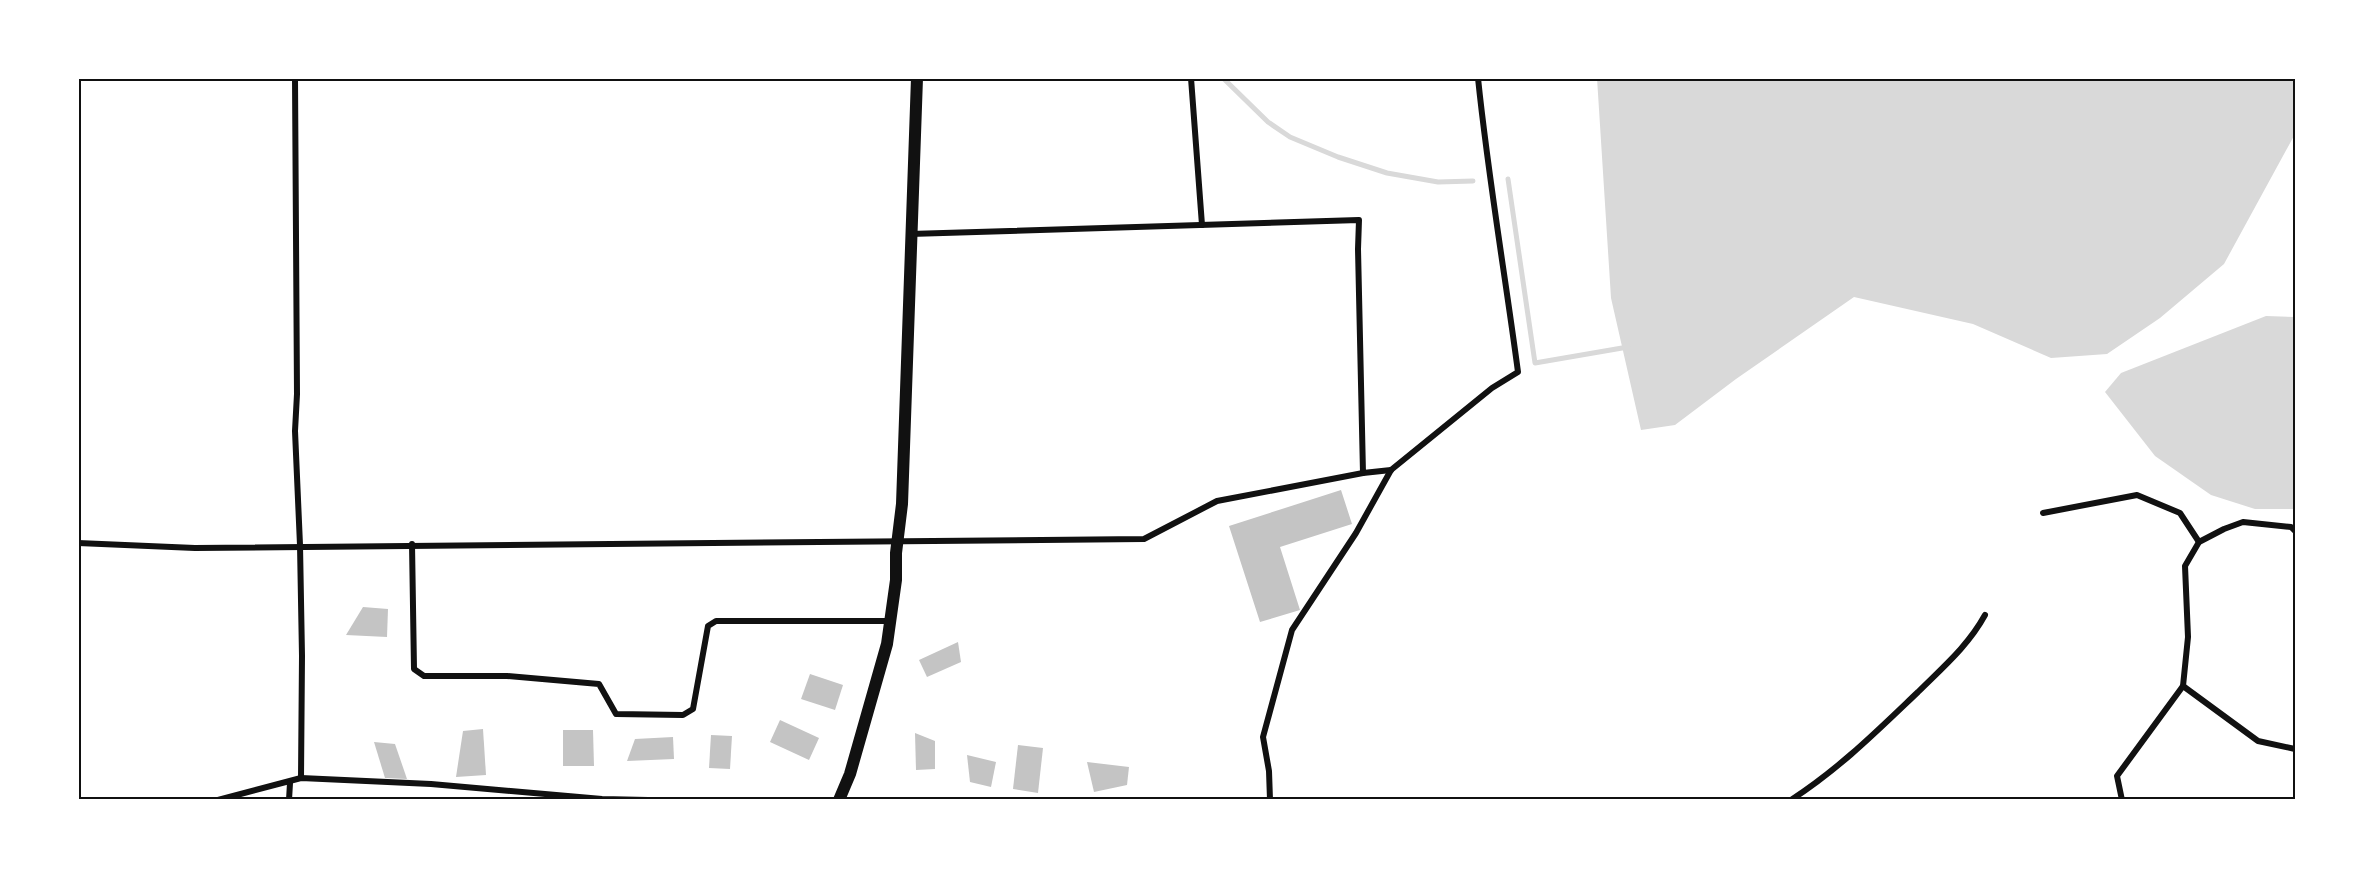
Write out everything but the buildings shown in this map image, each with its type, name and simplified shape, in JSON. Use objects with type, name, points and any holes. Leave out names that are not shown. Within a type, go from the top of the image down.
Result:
[{"type":"main road","points":[[839,800],[850,774],[887,644],[896,580],[897,541],[902,504],[917,78]]},
{"type":"street","points":[[295,78],[297,394],[295,431],[300,545],[301,778]]},
{"type":"street","points":[[1191,78],[1202,225]]},
{"type":"street","points":[[1270,800],[1269,771],[1263,736],[1293,630],[1356,532],[1390,470],[1492,388],[1518,372],[1496,206],[1488,170],[1478,78]]},
{"type":"street","points":[[910,234],[1359,220],[1363,473]]},
{"type":"street","points":[[78,543],[195,548],[300,545],[1144,538],[1217,501],[1363,473],[1390,470]]},
{"type":"street","points":[[2043,513],[2138,495],[2180,513],[2199,542]]},
{"type":"street","points":[[2122,800],[2117,776],[2183,686],[2188,637],[2185,566],[2199,542],[2223,529],[2243,522],[2291,527],[2295,531]]},
{"type":"street","points":[[412,544],[414,669],[424,676],[507,676],[599,684],[616,714],[683,715],[693,709],[708,626],[716,621],[890,621]]},
{"type":"street","points":[[1791,800],[1823,779],[1866,743],[1962,649],[1985,615]]},
{"type":"street","points":[[2183,686],[2258,741],[2295,749]]},
{"type":"street","points":[[218,800],[290,783],[301,778],[431,784],[602,799],[648,800]]},
{"type":"street","points":[[289,800],[290,783]]},
{"type":"shaded area","points":[[1597,78],[2295,78],[2295,134],[2224,264],[2160,318],[2107,354],[2051,358],[1973,324],[1854,297],[1736,379],[1675,425],[1641,430],[1611,298]]},
{"type":"shaded area","points":[[2266,316],[2295,317],[2295,509],[2255,509],[2211,495],[2155,456],[2105,392],[2121,373]]},
{"type":"waterway","points":[[1223,78],[1268,122],[1290,137],[1338,157],[1387,173],[1438,182],[1473,181]]},
{"type":"waterway","points":[[1508,179],[1535,363],[1628,347]]}]
